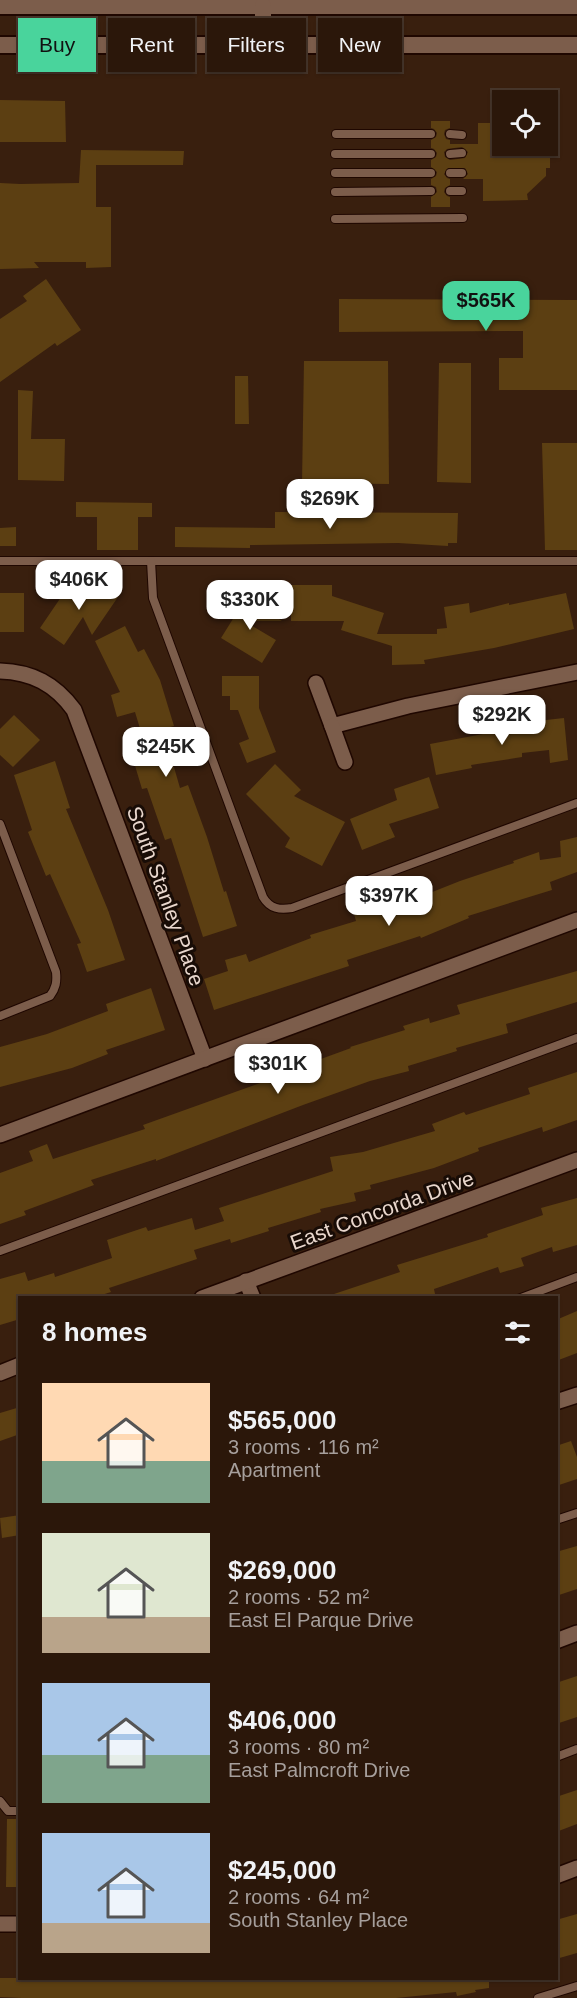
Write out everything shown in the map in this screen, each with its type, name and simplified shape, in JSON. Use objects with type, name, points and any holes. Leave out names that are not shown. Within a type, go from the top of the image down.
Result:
[{"type":"main road","points":[[0,6],[577,6]]},
{"type":"main road","points":[[262,6],[262,18]]},
{"type":"main road","points":[[0,45],[207,45]]},
{"type":"main road","points":[[306,45],[577,45]]},
{"type":"street","name":"South Stanley Place","points":[[0,671],[24,674],[39,679],[52,686],[69,703],[80,724],[205,1059]]},
{"type":"street","points":[[332,726],[408,706],[577,672]]},
{"type":"street","points":[[316,683],[345,762]]},
{"type":"street","points":[[0,1136],[577,920]]},
{"type":"street","name":"East Concorda Drive","points":[[207,1296],[577,1160]]},
{"type":"street","points":[[246,1281],[252,1296]]},
{"type":"street","points":[[0,1373],[18,1366]]},
{"type":"street","points":[[558,1401],[577,1395]]},
{"type":"street","points":[[558,1640],[577,1633]]},
{"type":"street","points":[[558,1875],[577,1868]]},
{"type":"street","points":[[0,1924],[18,1924]]},
{"type":"lane","points":[[336,134],[431,134]]},
{"type":"lane","points":[[450,134],[462,135]]},
{"type":"lane","points":[[450,154],[462,153]]},
{"type":"lane","points":[[335,154],[431,154]]},
{"type":"lane","points":[[335,173],[431,173]]},
{"type":"lane","points":[[450,173],[462,173]]},
{"type":"lane","points":[[335,192],[431,191]]},
{"type":"lane","points":[[450,191],[462,191]]},
{"type":"lane","points":[[335,219],[463,218]]},
{"type":"lane","points":[[0,561],[577,561]]},
{"type":"lane","points":[[151,561],[153,598],[263,897],[270,906],[276,909],[292,908],[577,803]]},
{"type":"lane","points":[[0,824],[56,972],[57,980],[50,996],[0,1016]]},
{"type":"lane","points":[[0,1251],[577,1038]]},
{"type":"lane","points":[[526,1296],[577,1277]]},
{"type":"lane","points":[[558,1519],[577,1513]]},
{"type":"lane","points":[[558,1755],[577,1749]]},
{"type":"lane","points":[[0,1801],[8,1811],[18,1811]]},
{"type":"lane","points":[[538,1998],[577,1986]]},
{"type":"building","points":[[0,100],[65,101],[66,142],[0,142]]},
{"type":"building","points":[[431,121],[450,121],[450,128],[445,130],[444,134],[446,139],[450,140],[450,144],[478,144],[478,123],[492,123],[492,156],[550,156],[550,168],[546,168],[546,176],[527,194],[528,200],[483,201],[483,179],[463,179],[468,174],[465,168],[448,168],[444,174],[450,179],[450,185],[445,188],[444,192],[450,197],[450,207],[431,207],[431,197],[437,192],[436,187],[431,185],[431,179],[436,176],[437,172],[431,167],[431,160],[436,157],[437,153],[431,148],[431,140],[436,137],[437,133],[431,128]],"holes":[[[462,147],[468,152],[465,158],[450,160],[445,157],[444,152],[447,149]]]},
{"type":"building","points":[[81,150],[184,151],[183,165],[96,165],[96,207],[111,207],[111,267],[86,268],[86,262],[34,262],[39,268],[0,269],[0,183],[79,183]]},
{"type":"building","points":[[46,279],[81,330],[57,346],[55,343],[0,382],[0,319],[27,301],[23,296]]},
{"type":"building","points":[[339,299],[577,300],[577,390],[499,390],[499,358],[523,358],[523,331],[339,332]]},
{"type":"building","points":[[304,361],[388,361],[389,484],[302,483]]},
{"type":"building","points":[[439,363],[471,363],[471,483],[437,482]]},
{"type":"building","points":[[235,376],[248,376],[249,424],[235,424]]},
{"type":"building","points":[[18,390],[33,391],[31,439],[65,439],[64,481],[18,480]]},
{"type":"building","points":[[542,443],[577,443],[577,550],[545,550]]},
{"type":"building","points":[[76,502],[152,503],[152,517],[138,517],[138,550],[97,550],[97,517],[76,517]]},
{"type":"building","points":[[275,512],[458,513],[457,543],[448,543],[448,546],[398,543],[250,545],[250,548],[175,547],[175,527],[275,528]]},
{"type":"building","points":[[16,527],[16,546],[0,546],[0,528]]},
{"type":"building","points":[[72,581],[94,596],[104,583],[120,594],[92,635],[83,617],[64,645],[40,628]]},
{"type":"building","points":[[291,585],[332,585],[332,596],[384,613],[377,634],[437,634],[437,629],[447,628],[444,607],[469,603],[470,613],[509,603],[509,605],[566,593],[574,629],[494,648],[424,660],[425,664],[392,665],[392,646],[341,630],[344,621],[291,621]]},
{"type":"building","points":[[0,593],[24,593],[24,632],[0,632]]},
{"type":"building","points":[[246,598],[282,621],[244,621],[276,640],[262,663],[221,638]]},
{"type":"building","points":[[125,626],[138,652],[144,649],[160,680],[174,726],[163,729],[180,788],[188,785],[237,926],[203,937],[171,838],[165,840],[147,788],[142,789],[130,749],[145,745],[135,712],[117,717],[111,695],[120,692],[95,641]]},
{"type":"building","points":[[222,676],[259,676],[259,708],[276,752],[247,763],[239,743],[249,739],[238,710],[230,710],[230,696],[222,696]]},
{"type":"building","points":[[14,715],[40,740],[13,767],[0,755],[0,729]]},
{"type":"building","points":[[564,718],[568,760],[550,763],[549,750],[522,753],[522,757],[471,765],[472,768],[436,775],[430,744],[528,724],[528,722]]},
{"type":"building","points":[[55,761],[70,808],[66,809],[108,910],[125,960],[87,972],[77,944],[81,943],[50,874],[46,876],[28,832],[32,830],[14,775]]},
{"type":"building","points":[[275,764],[301,790],[294,796],[345,822],[322,866],[285,847],[290,838],[246,794]]},
{"type":"building","points":[[429,777],[439,808],[389,824],[395,837],[362,850],[350,819],[397,800],[394,789]]},
{"type":"building","points":[[577,837],[577,872],[550,882],[552,890],[468,916],[469,918],[421,938],[420,936],[347,960],[349,966],[214,1010],[204,979],[228,971],[225,960],[246,954],[249,962],[311,938],[310,935],[356,921],[354,914],[385,904],[387,910],[539,852],[540,860],[561,857],[560,841]]},
{"type":"building","points":[[577,971],[577,1002],[506,1024],[508,1033],[456,1048],[457,1051],[408,1066],[409,1071],[370,1081],[156,1161],[156,1159],[91,1180],[94,1185],[24,1211],[26,1215],[0,1224],[0,1173],[33,1161],[29,1151],[47,1144],[53,1159],[145,1129],[143,1125],[299,1069],[299,1067],[350,1047],[405,1030],[403,1026],[429,1018],[430,1023],[460,1014],[457,1005]]},
{"type":"building","points":[[151,988],[165,1030],[106,1050],[108,1054],[72,1068],[0,1087],[0,1047],[47,1034],[108,1011],[106,1004]]},
{"type":"building","points":[[577,1072],[577,1120],[543,1132],[542,1127],[478,1148],[479,1151],[434,1168],[370,1185],[371,1189],[354,1193],[356,1201],[320,1209],[321,1212],[268,1228],[269,1231],[231,1243],[230,1239],[194,1250],[197,1259],[109,1288],[111,1292],[98,1296],[18,1296],[18,1320],[0,1325],[0,1279],[25,1272],[28,1281],[54,1273],[55,1277],[112,1258],[107,1240],[146,1227],[148,1231],[192,1218],[195,1230],[224,1221],[219,1208],[333,1171],[330,1157],[363,1152],[435,1131],[432,1124],[464,1112],[466,1115],[530,1094],[528,1088]]},
{"type":"building","points":[[577,1198],[577,1245],[553,1252],[552,1247],[521,1258],[524,1266],[500,1273],[498,1267],[434,1289],[435,1294],[430,1296],[331,1296],[400,1272],[397,1265],[488,1237],[487,1234],[543,1215],[541,1208]]},
{"type":"building","points":[[577,1311],[577,1353],[558,1360],[558,1319]]},
{"type":"building","points":[[18,1408],[18,1435],[0,1441],[0,1413]]},
{"type":"building","points":[[571,1441],[577,1457],[577,1479],[558,1485],[558,1445]]},
{"type":"building","points":[[18,1515],[18,1535],[2,1538],[0,1518]]},
{"type":"building","points":[[577,1546],[577,1589],[558,1595],[558,1551]]},
{"type":"building","points":[[577,1676],[577,1717],[558,1723],[558,1682]]},
{"type":"building","points":[[577,1790],[577,1824],[558,1831],[558,1796]]},
{"type":"building","points":[[7,1819],[18,1819],[18,1887],[6,1887]]},
{"type":"building","points":[[577,1914],[577,1953],[558,1958],[558,1919]]},
{"type":"building","points":[[0,1978],[18,1978],[18,1980],[489,1980],[489,1988],[457,1996],[456,1992],[396,1998],[0,1997]]}]
